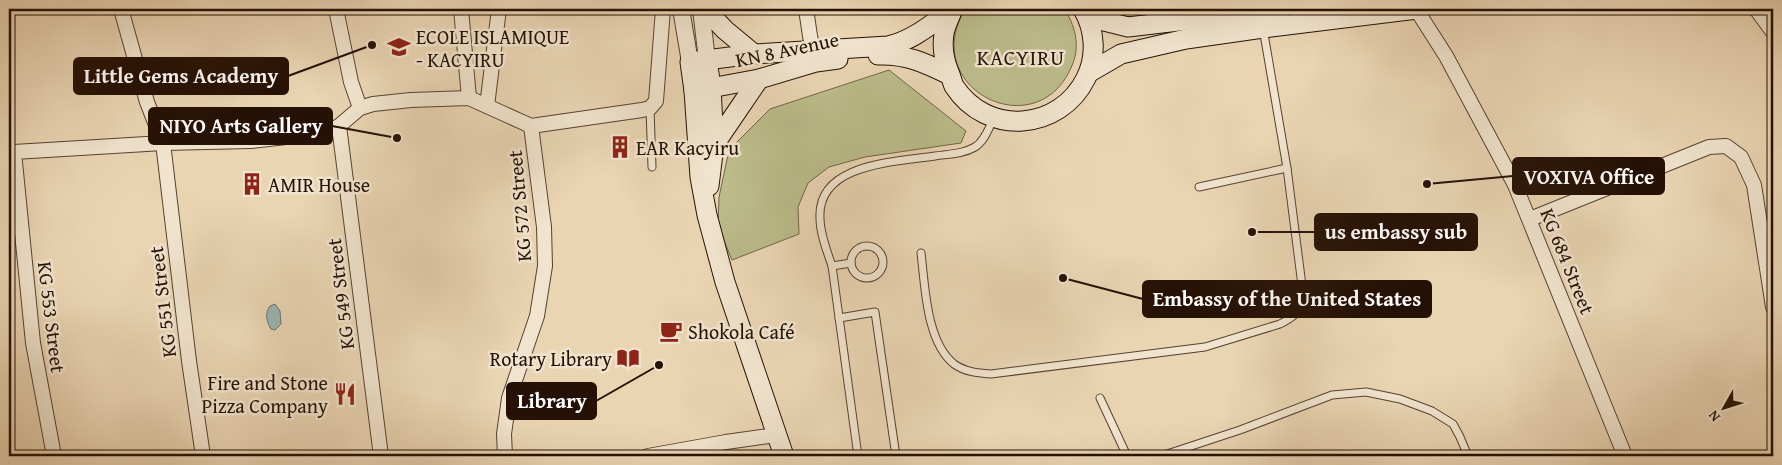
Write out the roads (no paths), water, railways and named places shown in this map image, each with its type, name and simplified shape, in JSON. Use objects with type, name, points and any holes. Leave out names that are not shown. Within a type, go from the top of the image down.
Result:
[{"type":"main road","points":[[706,9],[725,30],[754,54]]},
{"type":"main road","points":[[707,215],[714,145],[698,61],[754,54],[815,56],[903,42],[953,9]]},
{"type":"main road","points":[[953,9],[944,34],[944,61],[954,86],[971,105],[994,118],[1013,122],[1033,120],[1052,114],[1068,104],[1081,89],[1090,72],[1094,44],[1085,13]]},
{"type":"main road","points":[[1085,13],[1128,27],[1281,9]]},
{"type":"main road","points":[[1090,72],[1121,54],[1186,39],[1416,9]]},
{"type":"main road","name":"KN 8 Avenue","points":[[702,89],[759,79],[815,56],[904,56],[950,75]]},
{"type":"main road","points":[[714,145],[759,79]]},
{"type":"main road","points":[[702,89],[700,177],[707,215],[726,282],[784,456]]},
{"type":"street","name":"KG 551 Street","points":[[121,9],[147,102],[162,144],[189,361],[203,456]]},
{"type":"street","points":[[336,9],[351,82],[360,108]]},
{"type":"street","points":[[461,9],[468,98]]},
{"type":"street","points":[[487,106],[499,9]]},
{"type":"street","points":[[162,144],[252,141],[326,132],[339,126],[360,108],[373,104],[411,100],[468,98],[531,126],[646,109],[656,101],[663,9]]},
{"type":"street","points":[[681,9],[698,61]]},
{"type":"street","points":[[698,61],[702,9]]},
{"type":"street","points":[[806,9],[815,56]]},
{"type":"street","name":"KG 684 Street","points":[[1416,9],[1446,56],[1515,185],[1625,456]]},
{"type":"street","points":[[1756,9],[1773,32]]},
{"type":"street","name":"KG 549 Street","points":[[339,126],[381,456]]},
{"type":"street","name":"KG 572 Street","points":[[505,456],[504,434],[509,398],[537,316],[545,266],[544,227],[531,126]]},
{"type":"street","name":"KG 553 Street","points":[[54,456],[33,343],[14,152],[162,144]]},
{"type":"street","points":[[1530,219],[1709,147],[1726,146],[1741,157],[1754,184],[1773,307]]},
{"type":"street","points":[[648,456],[776,435]]},
{"type":"lane","points":[[921,253],[930,322],[941,348],[954,363],[971,372],[991,374],[1205,347],[1280,324],[1292,318],[1300,310],[1304,301],[1287,168],[1263,28]]},
{"type":"lane","points":[[646,109],[652,167]]},
{"type":"lane","points":[[858,456],[832,266],[824,241],[820,217],[823,199],[829,187],[842,176],[855,170],[965,152],[977,146],[983,139],[994,118]]},
{"type":"lane","points":[[1199,187],[1287,168]]},
{"type":"lane","points":[[865,245],[880,251],[884,261],[877,275],[867,278],[857,274],[851,262],[856,250],[865,245]]},
{"type":"lane","points":[[832,266],[851,262]]},
{"type":"lane","points":[[839,318],[875,312],[896,456]]},
{"type":"lane","points":[[1161,456],[1240,430],[1332,395],[1366,392],[1400,399],[1432,411],[1452,424],[1468,456]]},
{"type":"lane","points":[[1100,398],[1127,456]]},
{"type":"water","points":[[275,304],[280,311],[281,324],[275,330],[271,329],[268,323],[267,311],[270,306]]},
{"type":"place","name":"Little Gems Academy","points":[[372,45]]},
{"type":"place","name":"ECOLE ISLAMIQUE - KACYIRU","points":[[399,47]]},
{"type":"place","name":"NIYO Arts Gallery","points":[[397,138]]},
{"type":"place","name":"EAR Kacyiru","points":[[620,147]]},
{"type":"place","name":"AMIR House","points":[[252,184]]},
{"type":"place","name":"VOXIVA Office","points":[[1427,184]]},
{"type":"place","name":"us embassy sub","points":[[1252,232]]},
{"type":"place","name":"Embassy of the United States","points":[[1063,278]]},
{"type":"place","name":"Shokola Café","points":[[671,331]]},
{"type":"place","name":"Rotary Library","points":[[628,358]]},
{"type":"place","name":"Library","points":[[659,365]]},
{"type":"place","name":"Fire and Stone Pizza Company","points":[[345,394]]},
{"type":"district","name":"KACYIRU","points":[[1021,57]]}]
